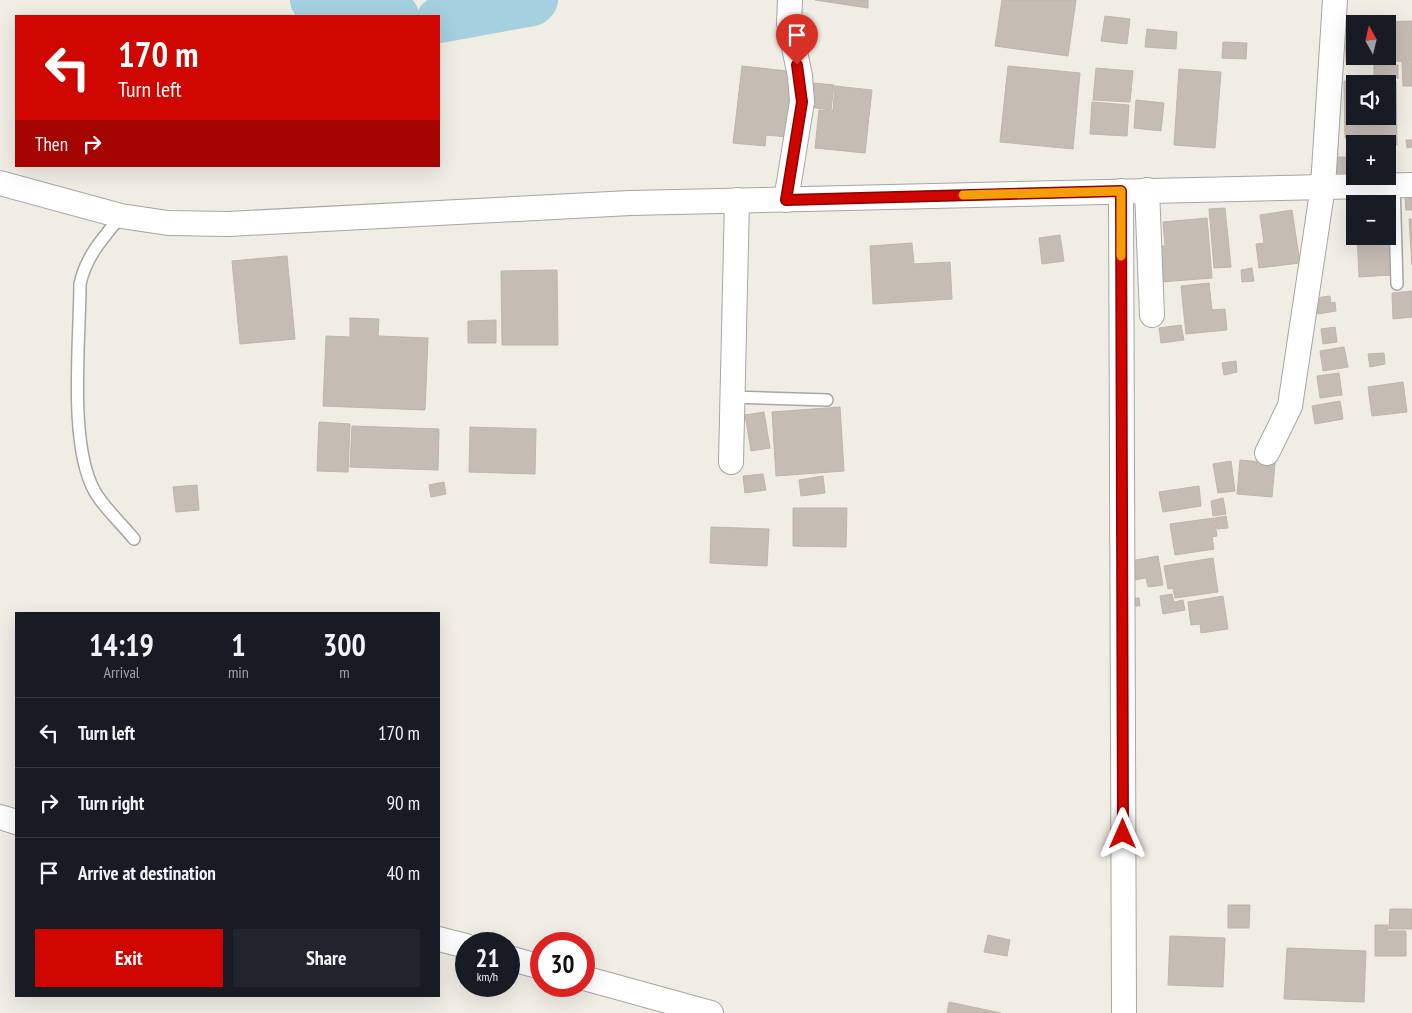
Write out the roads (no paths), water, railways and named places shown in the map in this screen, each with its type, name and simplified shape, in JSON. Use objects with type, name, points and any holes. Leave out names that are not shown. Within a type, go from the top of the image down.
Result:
[{"type":"street","points":[[786,200],[802,102],[800,76],[789,23],[790,0]]},
{"type":"street","points":[[1267,453],[1290,406],[1323,186],[1335,0]]},
{"type":"street","points":[[0,183],[121,216],[168,224],[228,224],[630,203],[1403,185]]},
{"type":"street","points":[[1147,190],[1152,315]]},
{"type":"street","points":[[1121,191],[1124,1013]]},
{"type":"street","points":[[731,462],[736,200]]},
{"type":"street","points":[[0,817],[15,822]]},
{"type":"street","points":[[440,939],[455,943]]},
{"type":"street","points":[[595,981],[711,1013]]},
{"type":"lane","points":[[1397,284],[1403,185]]},
{"type":"lane","points":[[121,216],[92,250],[83,269],[80,284],[78,426],[83,461],[96,492],[134,539]]},
{"type":"lane","points":[[732,397],[826,400]]},
{"type":"waterway","points":[[313,0],[352,12],[385,15]]},
{"type":"waterway","points":[[440,20],[532,3],[535,0]]}]
